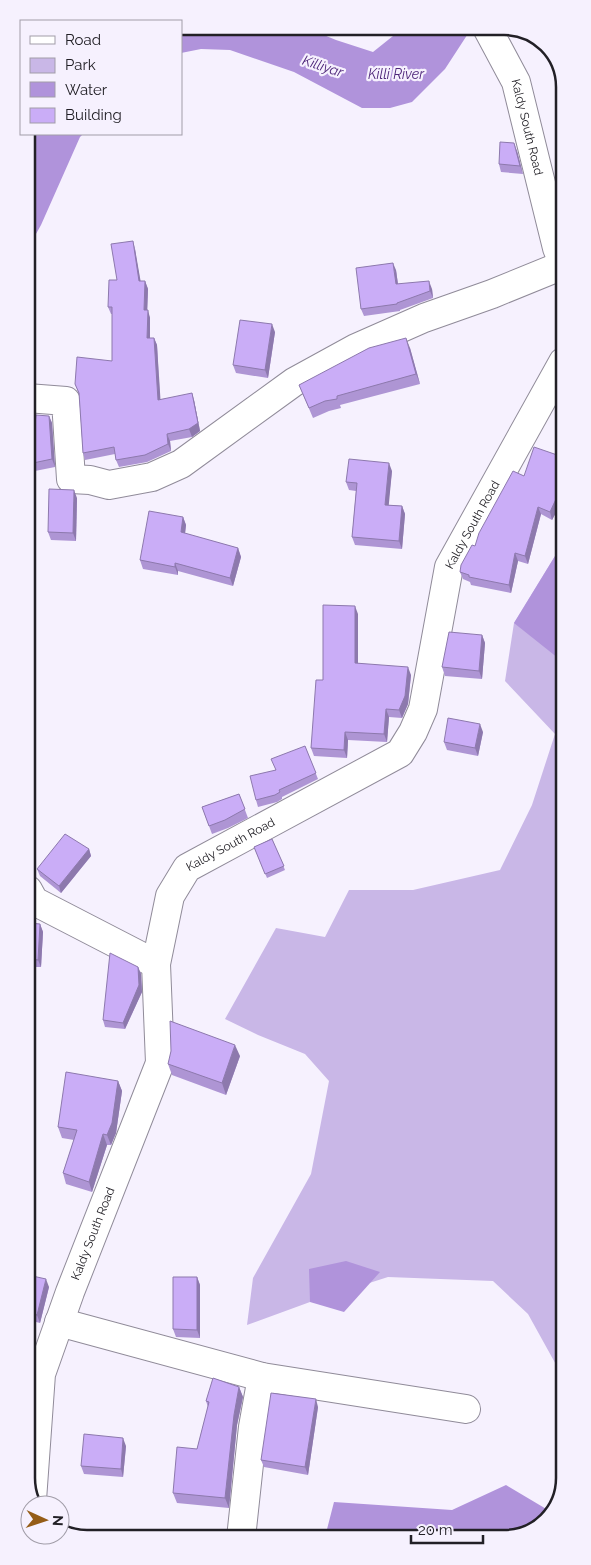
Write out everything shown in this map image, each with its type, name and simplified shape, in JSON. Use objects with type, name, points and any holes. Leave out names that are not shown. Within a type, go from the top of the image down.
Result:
[{"type":"street","name":"Kaldy South Road","points":[[491,35],[516,82],[556,244]]},
{"type":"street","points":[[35,399],[66,401],[70,480],[90,480],[109,485],[152,476],[180,464],[294,382],[356,348],[424,318],[492,294],[556,267]]},
{"type":"street","name":"Kaldy South Road","points":[[35,1374],[59,1322],[160,1062],[156,964],[170,896],[187,868],[400,753],[413,732],[423,709],[449,567],[556,375]]},
{"type":"street","points":[[35,902],[156,964]]},
{"type":"street","points":[[59,1322],[262,1377],[466,1409]]},
{"type":"street","points":[[242,1530],[252,1427],[262,1377]]},
{"type":"green space","points":[[556,554],[556,1365],[528,1314],[493,1281],[388,1277],[247,1325],[253,1278],[311,1174],[329,1081],[305,1054],[225,1019],[276,928],[325,937],[349,890],[413,890],[500,870],[532,805],[555,734],[505,681],[514,623]]},
{"type":"water","name":"Killi River","points":[[182,35],[324,35],[373,52],[394,35],[467,35],[445,69],[412,102],[390,108],[362,108],[294,72],[230,50],[201,49],[182,53]]},
{"type":"water","points":[[35,135],[82,135],[80,137],[35,236]]},
{"type":"water","points":[[556,554],[556,656],[514,623]]},
{"type":"water","points":[[346,1261],[380,1272],[344,1312],[310,1302],[309,1269]]},
{"type":"water","points":[[506,1485],[546,1509],[541,1515],[527,1525],[511,1530],[327,1530],[334,1502],[452,1510]]},
{"type":"building","points":[[500,142],[514,143],[520,166],[499,164]]},
{"type":"building","points":[[133,241],[139,281],[145,281],[144,310],[148,310],[147,338],[154,338],[158,400],[192,393],[198,423],[189,429],[167,434],[168,444],[145,455],[116,460],[114,447],[83,453],[79,393],[75,384],[77,357],[112,361],[112,307],[108,307],[109,280],[117,280],[111,244]]},
{"type":"building","points":[[393,263],[396,284],[429,281],[430,291],[397,304],[361,309],[356,268]]},
{"type":"building","points":[[240,320],[272,324],[265,370],[233,365]]},
{"type":"building","points":[[406,338],[416,374],[337,396],[337,399],[325,401],[309,408],[299,385],[369,348]]},
{"type":"building","points":[[36,415],[49,416],[52,459],[35,463]]},
{"type":"building","points":[[534,447],[556,455],[556,499],[550,512],[538,507],[525,556],[515,553],[509,585],[469,577],[469,575],[460,572],[461,565],[472,545],[475,546],[479,533],[513,471],[524,476]]},
{"type":"building","points":[[349,459],[389,463],[385,505],[402,506],[399,541],[352,537],[357,483],[346,482]]},
{"type":"building","points":[[49,489],[74,490],[73,533],[48,532]]},
{"type":"building","points":[[149,511],[183,517],[181,532],[238,548],[230,578],[175,563],[175,567],[140,560]]},
{"type":"building","points":[[323,605],[355,606],[355,663],[408,667],[405,696],[399,710],[386,709],[384,734],[345,732],[344,750],[311,748],[316,680],[323,680]]},
{"type":"building","points":[[449,632],[482,635],[479,671],[442,667]]},
{"type":"building","points":[[448,718],[480,724],[475,748],[444,742]]},
{"type":"building","points":[[305,746],[316,773],[279,790],[280,792],[275,795],[256,800],[250,776],[276,770],[271,759]]},
{"type":"building","points":[[239,794],[245,809],[209,826],[202,807]]},
{"type":"building","points":[[65,834],[89,849],[59,886],[37,869]]},
{"type":"building","points":[[272,839],[284,866],[265,874],[254,847]]},
{"type":"building","points":[[35,924],[40,924],[38,960],[35,960]]},
{"type":"building","points":[[110,953],[138,967],[139,985],[123,1023],[103,1020]]},
{"type":"building","points":[[170,1021],[235,1045],[222,1083],[168,1064],[171,1051]]},
{"type":"building","points":[[66,1072],[118,1081],[112,1123],[107,1135],[103,1134],[89,1182],[63,1173],[77,1130],[58,1127]]},
{"type":"building","points":[[35,1277],[46,1279],[37,1315],[35,1315]]},
{"type":"building","points":[[173,1277],[197,1277],[197,1330],[173,1329]]},
{"type":"building","points":[[213,1378],[239,1387],[225,1498],[173,1493],[177,1447],[197,1449],[209,1402],[206,1401]]},
{"type":"building","points":[[271,1393],[316,1399],[305,1467],[261,1460]]},
{"type":"building","points":[[84,1434],[123,1438],[121,1469],[81,1466]]},
{"type":"water label","name":"Killiyar","points":[[323,66]]}]
